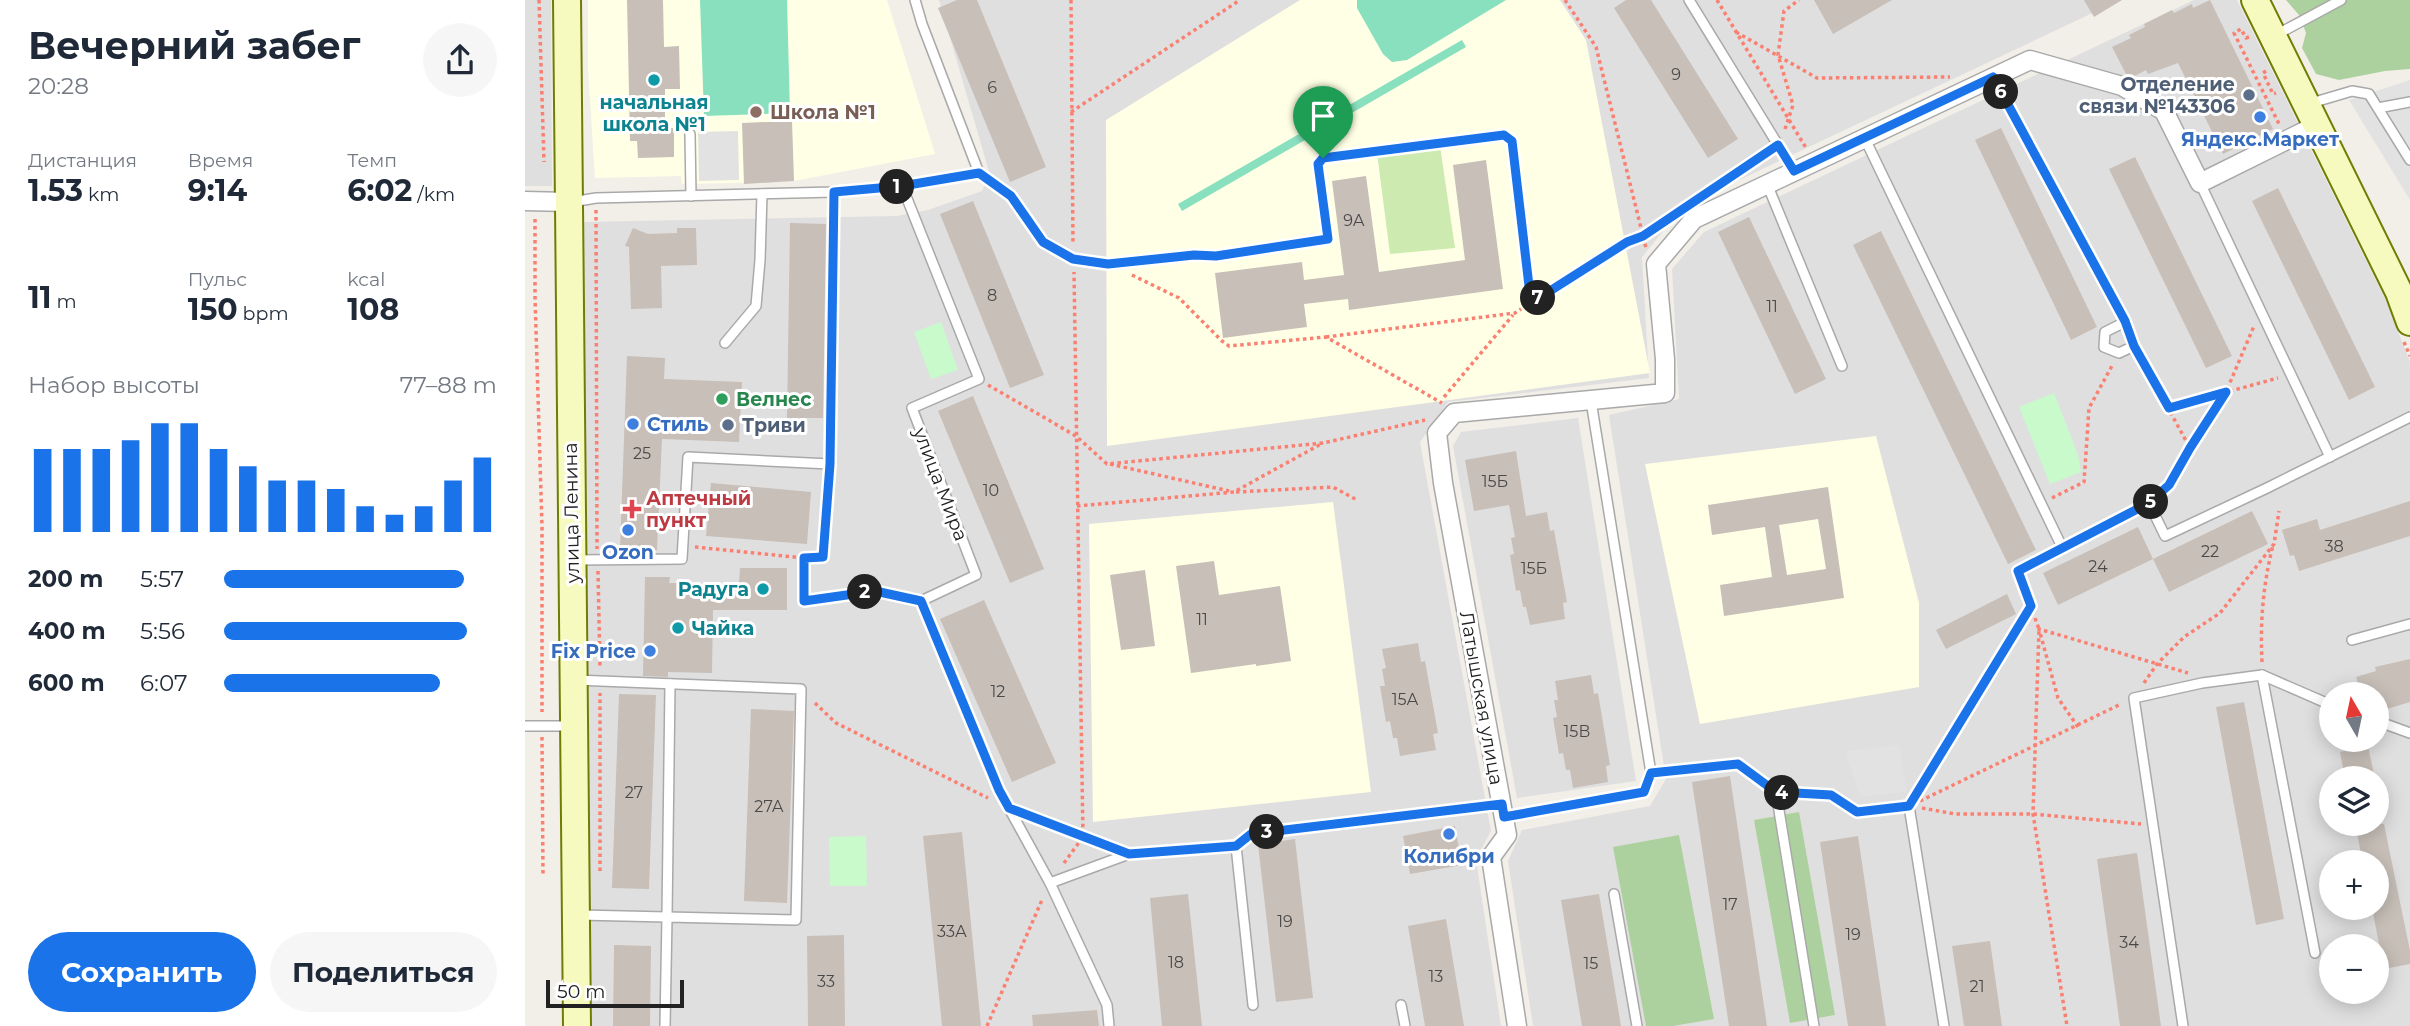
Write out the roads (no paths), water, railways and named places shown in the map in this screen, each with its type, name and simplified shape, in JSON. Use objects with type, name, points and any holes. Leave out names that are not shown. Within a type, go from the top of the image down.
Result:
[{"type":"street","name":"улица Ленина","points":[[567,0],[568,202],[585,560],[573,680],[577,1026]]},
{"type":"street","points":[[2255,0],[2399,292],[2410,322]]},
{"type":"street","points":[[1591,401],[1665,393],[1665,359],[1656,264],[1694,219],[2030,60],[2122,86],[2164,111],[2200,183],[2312,115]]},
{"type":"street","points":[[530,201],[568,202]]},
{"type":"street","name":"Латышская улица","points":[[1517,1026],[1491,857],[1507,835],[1443,483],[1437,433],[1447,407],[1591,401]]},
{"type":"lane","points":[[915,0],[979,173],[1011,196],[1043,242],[1073,259],[1108,264],[1194,255],[1216,256],[1328,239],[1318,164],[1323,158],[1504,135],[1512,141],[1531,303]]},
{"type":"lane","points":[[1689,0],[1794,171]]},
{"type":"lane","points":[[2273,37],[2341,0]]},
{"type":"lane","points":[[1993,77],[2125,321],[2134,346],[2119,353],[2104,347],[2105,332],[2125,321]]},
{"type":"lane","points":[[2312,115],[2353,91],[2369,94],[2410,160]]},
{"type":"lane","points":[[2378,108],[2410,102]]},
{"type":"lane","points":[[690,134],[691,196]]},
{"type":"lane","points":[[1865,139],[2062,547]]},
{"type":"lane","points":[[568,202],[596,198],[834,192],[902,186],[979,173]]},
{"type":"lane","points":[[2200,183],[2330,457]]},
{"type":"lane","points":[[1767,184],[1842,366]]},
{"type":"lane","name":"улица Мира","points":[[902,186],[979,379],[912,408],[976,575],[921,601],[999,790],[1050,883]]},
{"type":"lane","points":[[585,560],[682,559],[688,457],[830,464],[834,192]]},
{"type":"lane","points":[[725,343],[756,306],[762,194]]},
{"type":"lane","points":[[1503,810],[1644,792],[1651,773],[1591,401]]},
{"type":"lane","points":[[2031,606],[2018,571],[2149,503],[2165,536],[2410,417]]},
{"type":"lane","points":[[2352,640],[2410,624]]},
{"type":"lane","points":[[2262,675],[2315,953]]},
{"type":"lane","points":[[2183,1026],[2134,698],[2202,683],[2262,675],[2319,700]]},
{"type":"lane","points":[[573,680],[801,690],[796,920],[576,915]]},
{"type":"lane","points":[[665,1026],[670,684]]},
{"type":"lane","points":[[2389,725],[2410,733]]},
{"type":"lane","points":[[525,726],[573,726]]},
{"type":"lane","points":[[1776,792],[1814,1026]]},
{"type":"lane","points":[[1909,806],[1944,1026]]},
{"type":"lane","points":[[1109,1026],[1107,1005],[1050,883],[1129,854],[1236,846],[1253,1005]]},
{"type":"lane","points":[[1614,894],[1637,1026]]},
{"type":"lane","points":[[1401,1005],[1405,1026]]},
{"type":"place","name":"начальная школа №1","points":[[654,80]]},
{"type":"place","name":"Отделение связи №143306","points":[[2249,95]]},
{"type":"place","name":"Школа №1","points":[[756,112]]},
{"type":"place","name":"Яндекс.Маркет","points":[[2260,117]]},
{"type":"place","name":"Велнес","points":[[722,399]]},
{"type":"place","name":"Стиль","points":[[633,424]]},
{"type":"place","name":"Триви","points":[[728,425]]},
{"type":"place","name":"Аптечный пункт","points":[[632,509]]},
{"type":"place","name":"Ozon","points":[[628,530]]},
{"type":"place","name":"Радуга","points":[[763,589]]},
{"type":"place","name":"Чайка","points":[[678,628]]},
{"type":"place","name":"Fix Price","points":[[650,651]]},
{"type":"place","name":"Колибри","points":[[1449,834]]}]
